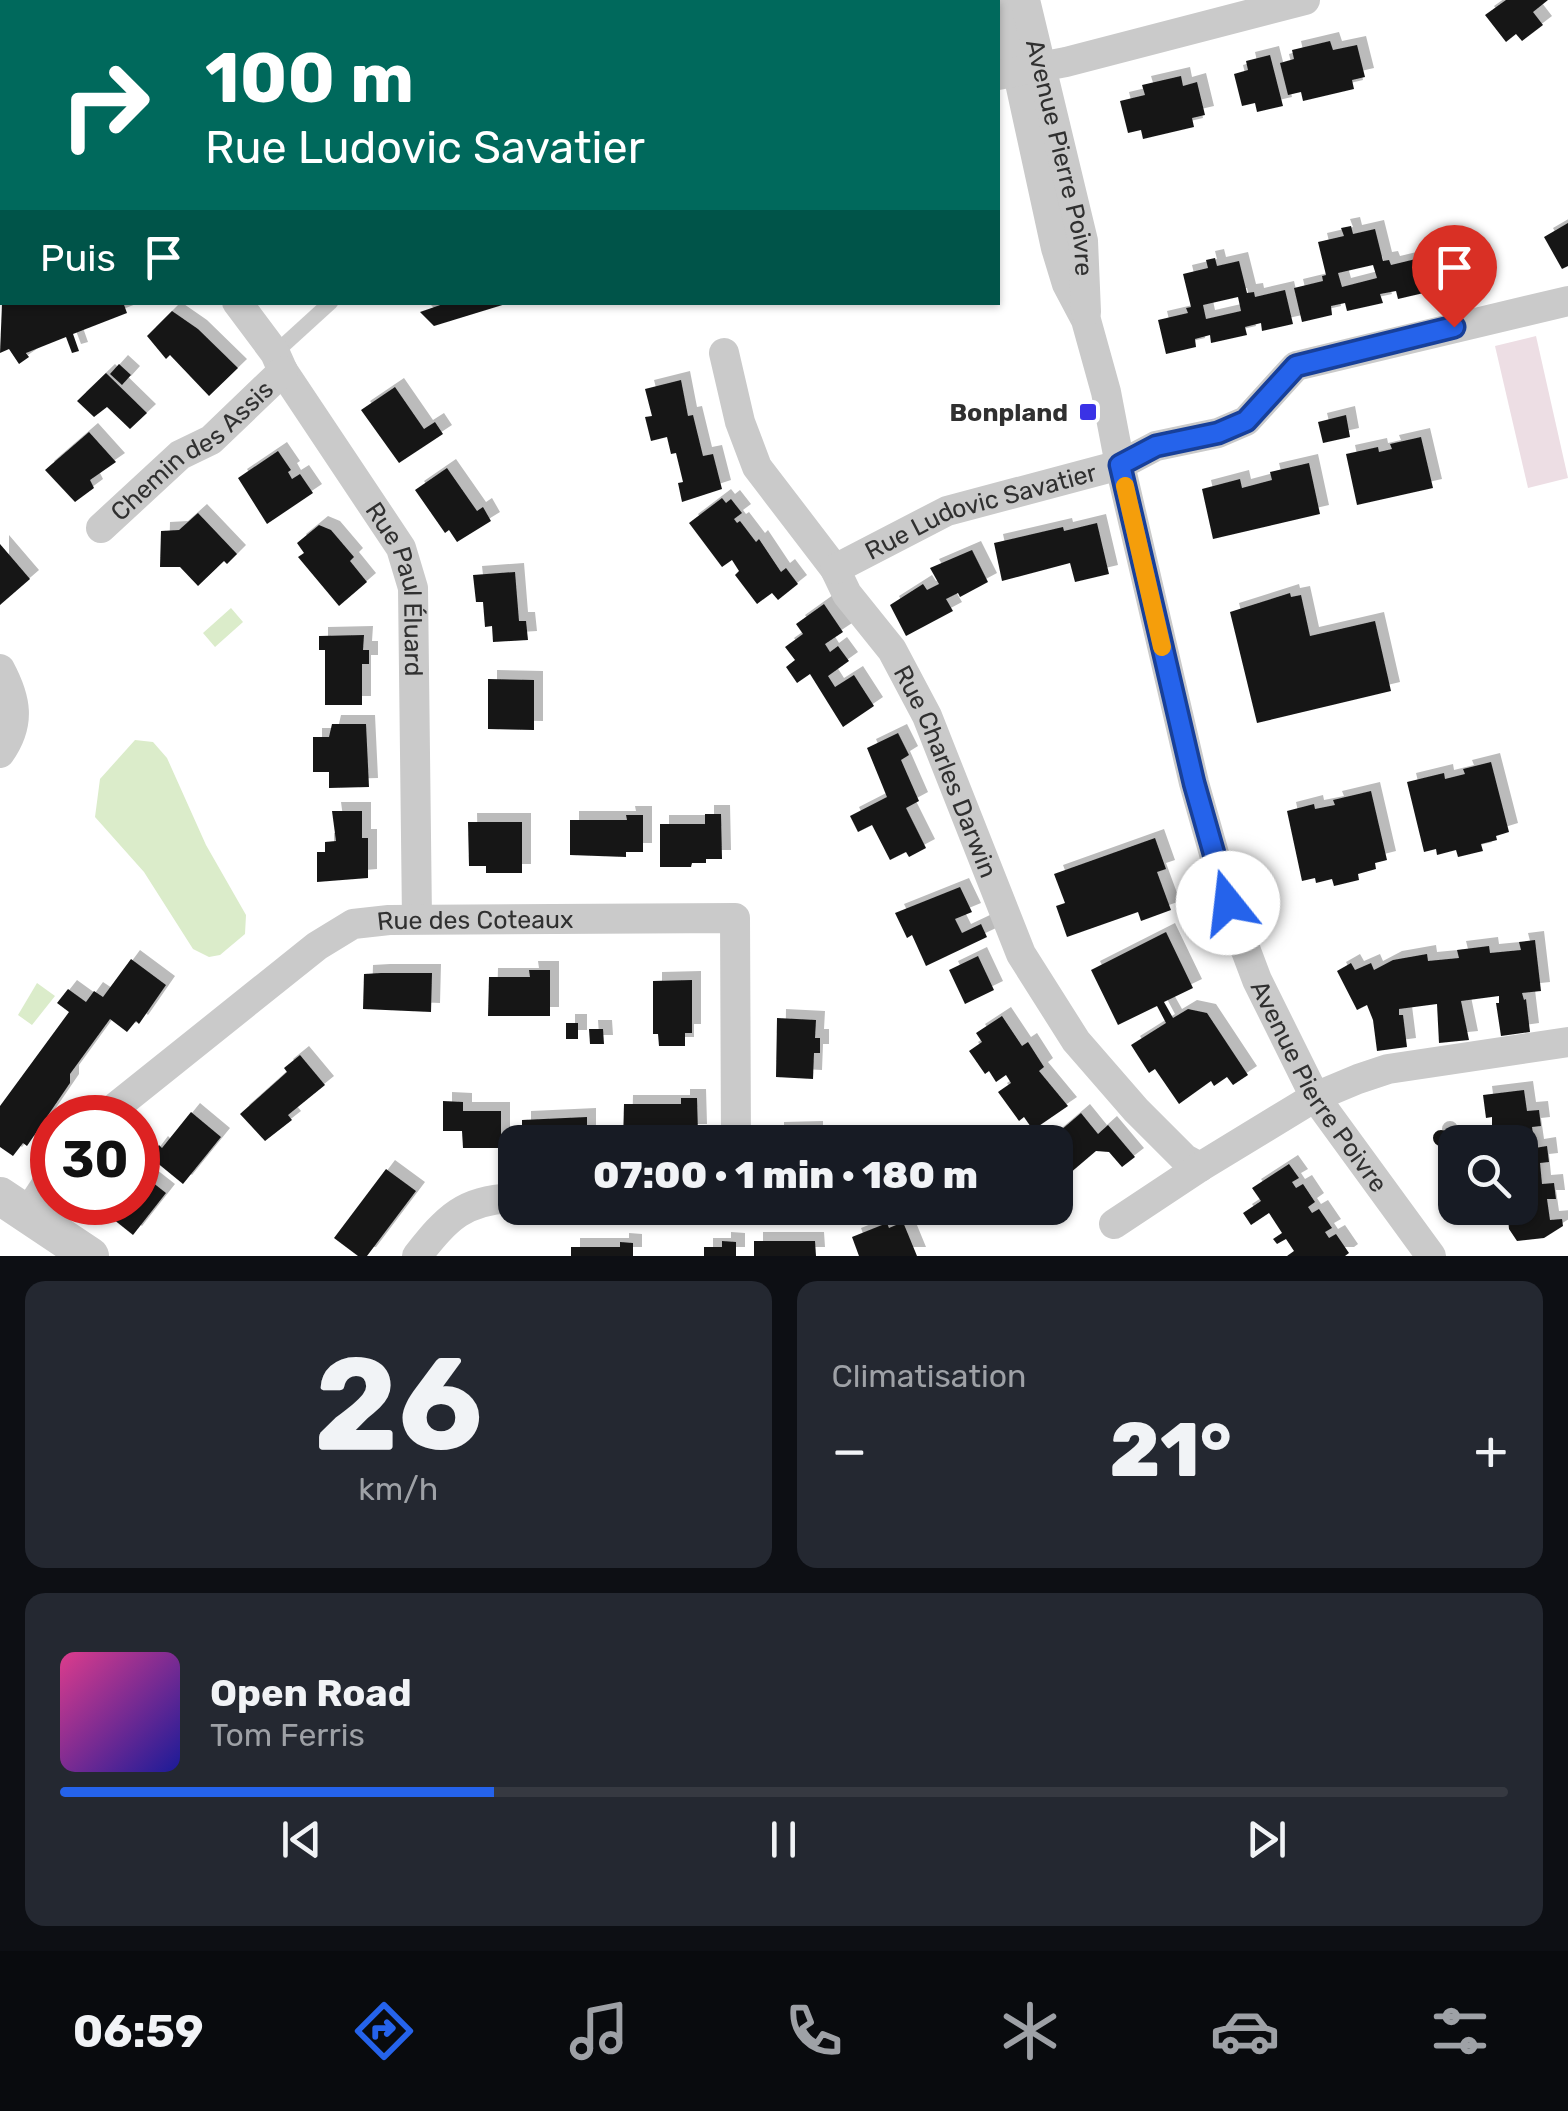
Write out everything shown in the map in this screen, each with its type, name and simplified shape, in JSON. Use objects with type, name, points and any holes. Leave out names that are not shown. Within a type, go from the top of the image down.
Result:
[{"type":"street","name":"Avenue Pierre Poivre","points":[[1002,0],[1018,70],[1083,241],[1086,320],[1106,392],[1194,783],[1228,903],[1257,980],[1314,1097],[1432,1256]]},
{"type":"street","name":"Avenue Pierre Poivre","points":[[1018,70],[1025,0]]},
{"type":"street","points":[[1018,70],[1304,0]]},
{"type":"street","name":"Rue Ludovic Savatier","points":[[835,568],[947,511],[1120,465],[1156,446],[1218,433],[1246,421],[1296,366],[1568,301]]},
{"type":"street","name":"Rue Paul Éluard","points":[[240,305],[402,548],[413,588],[417,919]]},
{"type":"street","name":"Rue Charles Darwin","points":[[724,352],[740,422],[757,467],[892,650],[928,716],[1021,954],[1088,1054],[1160,1135],[1185,1159],[1200,1167]]},
{"type":"street","name":"Chemin des Assis","points":[[101,528],[180,455],[211,440],[279,362]]},
{"type":"street","points":[[0,669],[14,695],[15,717],[11,737],[0,752]]},
{"type":"street","name":"Rue des Coteaux","points":[[131,1095],[317,946],[354,924],[417,919],[735,918],[736,1125]]},
{"type":"street","points":[[1114,1224],[1314,1097],[1388,1069],[1568,1042]]},
{"type":"street","points":[[417,1256],[441,1225],[469,1204],[498,1200]]},
{"type":"street","points":[[14,1204],[90,1256]]},
{"type":"street","name":"Avenue Pierre Poivre","points":[[1395,1208],[1413,1256]]},
{"type":"lane","points":[[279,362],[328,305]]},
{"type":"shaded area","points":[[1536,336],[1568,478],[1528,488],[1495,346]]},
{"type":"shaded area","points":[[231,608],[243,622],[215,647],[203,633]]},
{"type":"shaded area","points":[[135,740],[153,742],[167,758],[206,845],[246,915],[245,934],[220,955],[209,957],[193,949],[144,872],[95,817],[100,779]]},
{"type":"shaded area","points":[[37,983],[55,996],[32,1025],[18,1015]]},
{"type":"building","points":[[1506,0],[1548,0],[1533,12],[1543,25],[1522,41],[1516,34],[1506,42],[1485,15]]},
{"type":"building","points":[[1330,41],[1333,50],[1357,45],[1365,77],[1352,80],[1354,89],[1303,101],[1301,92],[1288,95],[1280,63],[1294,59],[1292,50]]},
{"type":"building","points":[[1270,55],[1283,106],[1257,112],[1255,103],[1242,106],[1234,74],[1248,70],[1246,61]]},
{"type":"building","points":[[1181,76],[1183,86],[1197,82],[1205,115],[1192,118],[1194,127],[1143,139],[1141,130],[1128,133],[1120,101],[1145,95],[1142,85]]},
{"type":"building","points":[[1568,223],[1568,266],[1562,269],[1544,237]]},
{"type":"building","points":[[1351,226],[1353,234],[1375,229],[1383,261],[1389,260],[1391,265],[1420,258],[1428,292],[1398,299],[1396,291],[1380,294],[1383,303],[1347,311],[1345,303],[1331,306],[1332,315],[1302,322],[1294,288],[1323,281],[1322,276],[1326,275],[1318,242],[1344,236],[1341,228]],"holes":[[[1373,265],[1377,278],[1342,287],[1338,273]]]},
{"type":"building","points":[[1215,258],[1217,266],[1239,261],[1247,293],[1254,292],[1255,297],[1285,290],[1293,324],[1262,331],[1261,323],[1245,327],[1247,335],[1211,343],[1210,335],[1195,339],[1196,347],[1166,354],[1158,320],[1188,313],[1186,308],[1191,307],[1183,274],[1208,268],[1206,260]],"holes":[[[1238,297],[1241,311],[1206,319],[1203,305]]]},
{"type":"building","points":[[2,305],[124,305],[127,313],[73,334],[79,351],[72,353],[66,337],[26,353],[29,357],[19,364],[9,349],[0,353]]},
{"type":"building","points":[[440,305],[502,305],[434,326],[420,312]]},
{"type":"building","points":[[172,311],[198,329],[238,368],[209,396],[170,355],[166,359],[147,336]]},
{"type":"building","points":[[119,364],[131,375],[122,385],[110,374]]},
{"type":"building","points":[[106,373],[147,413],[130,429],[107,407],[94,417],[77,401]]},
{"type":"building","points":[[681,380],[688,416],[693,415],[703,456],[713,454],[722,489],[682,502],[678,483],[683,482],[676,453],[671,454],[667,437],[651,441],[645,417],[652,416],[645,389]]},
{"type":"building","points":[[395,387],[424,429],[435,422],[443,434],[399,463],[361,410]]},
{"type":"building","points":[[1346,415],[1350,437],[1323,443],[1318,422]]},
{"type":"building","points":[[89,432],[116,462],[90,480],[94,488],[75,502],[45,470]]},
{"type":"building","points":[[1421,437],[1433,488],[1357,505],[1346,454],[1378,447],[1379,452],[1392,449],[1390,444]]},
{"type":"building","points":[[278,451],[291,470],[288,472],[292,479],[300,474],[313,493],[267,524],[238,478]]},
{"type":"building","points":[[1309,463],[1320,514],[1213,539],[1202,489],[1240,479],[1242,488],[1272,480],[1270,472]]},
{"type":"building","points":[[447,468],[477,511],[483,507],[491,521],[457,542],[449,530],[445,533],[415,490]]},
{"type":"building","points":[[722,498],[726,503],[731,499],[742,513],[734,519],[737,523],[740,521],[756,542],[759,539],[781,572],[786,568],[798,584],[778,600],[772,593],[757,604],[735,575],[739,571],[732,560],[722,567],[689,523]]},
{"type":"building","points":[[198,513],[237,554],[198,586],[180,567],[160,567],[161,531],[179,530]]},
{"type":"building","points":[[1097,523],[1109,574],[1075,582],[1070,563],[1002,581],[994,543]]},
{"type":"building","points":[[319,525],[331,530],[354,557],[350,561],[367,582],[339,606],[298,557],[304,553],[297,543]]},
{"type":"building","points":[[0,544],[30,579],[0,605]]},
{"type":"building","points":[[972,550],[988,582],[960,597],[958,593],[946,599],[953,611],[906,636],[890,605],[923,584],[927,590],[939,584],[930,568]]},
{"type":"building","points":[[515,572],[519,621],[526,621],[528,640],[493,642],[492,626],[485,627],[483,602],[476,602],[473,575]]},
{"type":"building","points":[[1290,593],[1291,597],[1301,595],[1310,636],[1375,621],[1391,691],[1257,723],[1230,612]]},
{"type":"building","points":[[824,604],[843,632],[825,644],[830,652],[838,646],[849,661],[828,676],[835,687],[854,675],[874,706],[843,727],[810,674],[797,683],[786,667],[795,660],[785,647],[803,634],[796,624]]},
{"type":"building","points":[[364,635],[363,650],[369,650],[369,664],[362,664],[362,705],[325,705],[325,650],[319,650],[319,636]]},
{"type":"building","points":[[488,679],[534,680],[534,730],[488,729]]},
{"type":"building","points":[[332,724],[366,724],[369,787],[329,788],[329,772],[313,772],[313,737],[329,737]]},
{"type":"building","points":[[898,733],[909,755],[901,760],[919,801],[906,808],[926,848],[909,857],[906,852],[890,860],[872,825],[858,832],[850,816],[887,797],[867,748]]},
{"type":"building","points":[[1491,762],[1509,832],[1481,844],[1483,851],[1458,857],[1456,850],[1437,855],[1436,849],[1424,852],[1407,782],[1444,773],[1445,779],[1465,774],[1463,769]]},
{"type":"building","points":[[1371,791],[1387,860],[1375,863],[1376,869],[1358,874],[1359,880],[1334,886],[1332,879],[1302,881],[1287,811],[1314,804],[1315,809],[1335,805],[1333,800]]},
{"type":"building","points":[[332,811],[362,811],[362,838],[368,838],[368,878],[317,882],[317,852],[325,852],[325,842],[336,841]]},
{"type":"building","points":[[705,814],[721,814],[722,859],[706,859],[706,863],[692,863],[691,867],[660,867],[660,824],[705,824]]},
{"type":"building","points":[[626,815],[643,815],[643,852],[626,852],[626,857],[570,855],[570,820],[627,820]]},
{"type":"building","points":[[468,822],[522,822],[522,873],[486,873],[486,866],[469,866]]},
{"type":"building","points":[[1155,838],[1166,869],[1157,872],[1171,910],[1141,921],[1138,912],[1067,937],[1056,906],[1065,903],[1054,874]]},
{"type":"building","points":[[960,887],[972,912],[955,919],[962,933],[981,924],[987,937],[926,966],[912,935],[907,938],[895,913]]},
{"type":"building","points":[[1166,932],[1193,988],[1164,1002],[1173,1018],[1188,1009],[1207,1013],[1248,1075],[1233,1085],[1227,1077],[1214,1086],[1211,1081],[1179,1104],[1155,1069],[1149,1073],[1131,1045],[1166,1023],[1157,1006],[1118,1025],[1091,970]]},
{"type":"building","points":[[1535,940],[1541,991],[1522,993],[1530,1032],[1501,1036],[1496,1003],[1499,996],[1461,1001],[1469,1040],[1439,1043],[1437,1004],[1399,1009],[1407,1047],[1377,1051],[1367,1005],[1357,1010],[1337,971],[1351,963],[1355,970],[1371,963],[1374,970],[1393,960],[1427,954],[1428,961],[1459,958],[1457,950],[1489,946],[1490,953],[1521,950],[1519,942]]},
{"type":"building","points":[[978,956],[994,990],[965,1004],[949,970]]},
{"type":"building","points":[[131,959],[166,985],[139,1024],[136,1021],[127,1032],[110,1019],[70,1074],[70,1083],[62,1095],[30,1095],[30,1142],[27,1146],[23,1143],[13,1156],[0,1147],[0,1106],[69,1012],[57,1003],[68,989],[86,1002],[94,991],[103,997]]},
{"type":"building","points":[[529,970],[550,970],[550,1016],[488,1016],[489,977],[530,977]]},
{"type":"building","points":[[432,973],[431,1012],[363,1009],[364,974]]},
{"type":"building","points":[[692,980],[692,1033],[685,1033],[685,1046],[659,1046],[658,1034],[653,1034],[653,981]]},
{"type":"building","points":[[1002,1016],[1022,1046],[1028,1042],[1044,1067],[1039,1071],[1068,1106],[1040,1125],[1030,1125],[1024,1117],[1019,1121],[998,1092],[1011,1083],[1006,1075],[996,1082],[989,1071],[985,1074],[969,1051],[982,1042],[976,1033]]},
{"type":"building","points":[[777,1018],[816,1020],[815,1038],[820,1038],[820,1053],[814,1053],[813,1079],[776,1077]]},
{"type":"building","points":[[566,1023],[578,1023],[578,1039],[566,1039]]},
{"type":"building","points":[[589,1029],[603,1029],[604,1044],[590,1044]]},
{"type":"building","points":[[300,1055],[325,1085],[288,1115],[292,1120],[265,1141],[240,1114],[287,1072],[284,1068]]},
{"type":"building","points":[[1524,1090],[1527,1111],[1539,1110],[1541,1126],[1492,1125],[1492,1117],[1486,1118],[1483,1095]]},
{"type":"building","points":[[681,1098],[697,1098],[698,1125],[623,1125],[624,1104],[681,1104]]},
{"type":"building","points":[[443,1101],[463,1102],[463,1111],[501,1111],[498,1148],[463,1148],[462,1131],[443,1131]]},
{"type":"building","points":[[191,1112],[221,1137],[183,1184],[160,1165],[162,1148]]},
{"type":"building","points":[[1081,1113],[1098,1134],[1108,1125],[1135,1157],[1122,1167],[1109,1152],[1096,1151],[1073,1171],[1073,1125],[1067,1125]]},
{"type":"building","points":[[587,1117],[587,1125],[522,1125],[522,1120]]},
{"type":"building","points":[[1547,1146],[1549,1162],[1540,1163],[1542,1184],[1554,1183],[1556,1199],[1547,1199],[1550,1220],[1562,1219],[1563,1226],[1544,1238],[1517,1241],[1509,1225],[1538,1225],[1538,1148]]},
{"type":"building","points":[[1289,1164],[1299,1178],[1292,1182],[1296,1188],[1303,1184],[1315,1202],[1308,1207],[1312,1213],[1319,1209],[1332,1228],[1325,1232],[1329,1238],[1336,1234],[1349,1253],[1345,1256],[1287,1256],[1294,1251],[1286,1239],[1277,1244],[1273,1239],[1282,1233],[1269,1213],[1251,1225],[1243,1213],[1261,1201],[1252,1188]]},
{"type":"building","points":[[386,1169],[416,1191],[367,1256],[358,1256],[334,1238]]},
{"type":"building","points":[[120,1225],[141,1225],[133,1235]]},
{"type":"building","points":[[882,1225],[889,1228],[904,1225],[917,1256],[859,1256],[852,1237]]},
{"type":"building","points":[[722,1241],[736,1242],[736,1256],[704,1256],[704,1247],[722,1247]]},
{"type":"building","points":[[754,1241],[815,1241],[816,1256],[754,1256]]},
{"type":"building","points":[[620,1242],[633,1243],[633,1256],[571,1256],[571,1247],[620,1247]]},
{"type":"slow traffic","points":[[1125,486],[1162,647]]},
{"type":"place","name":"Bonpland","points":[[1088,412]]},
{"type":"route","points":[[1228,903],[1194,783],[1120,465],[1156,446],[1218,433],[1246,421],[1296,366],[1454,327]]}]
